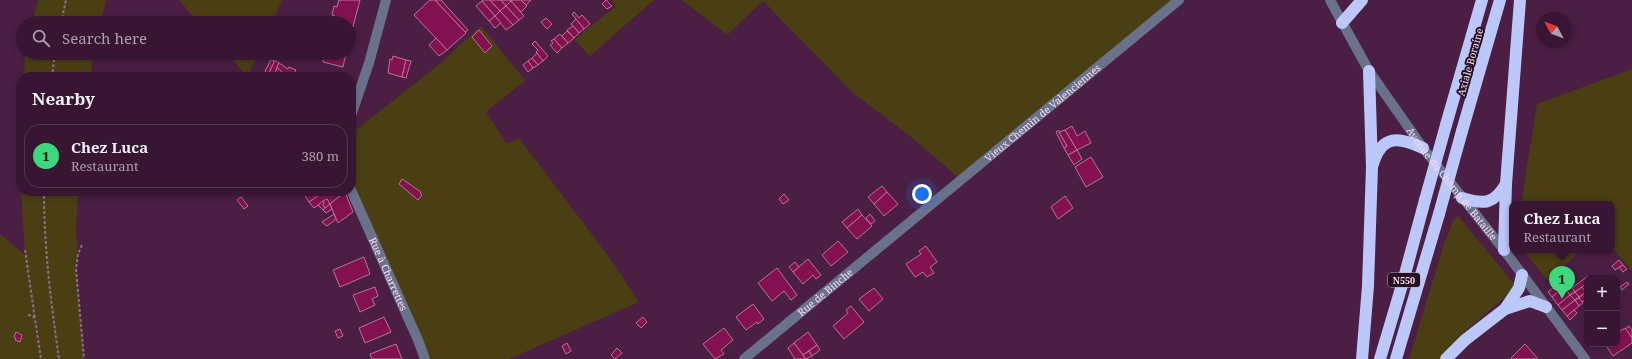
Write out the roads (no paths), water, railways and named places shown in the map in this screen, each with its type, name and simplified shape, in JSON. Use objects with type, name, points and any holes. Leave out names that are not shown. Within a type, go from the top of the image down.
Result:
[{"type":"highway","points":[[1342,24],[1362,0]]},
{"type":"highway","name":"Axiale Boraine","points":[[1380,359],[1482,0]]},
{"type":"highway","name":"Axiale Boraine","points":[[1396,359],[1500,0]]},
{"type":"highway","points":[[1504,250],[1506,184],[1520,0]]},
{"type":"highway","points":[[1362,359],[1368,286],[1372,167],[1369,71]]},
{"type":"highway","points":[[1372,167],[1376,154],[1382,146],[1389,142],[1406,140],[1423,148]]},
{"type":"highway","points":[[1462,198],[1482,203],[1500,195],[1506,184]]},
{"type":"highway","points":[[1446,359],[1465,340],[1505,309],[1519,288],[1522,275]]},
{"type":"highway","points":[[1505,309],[1530,301],[1546,307]]},
{"type":"street","points":[[356,101],[369,63],[386,0]]},
{"type":"street","name":"Vieux Chemin de Valenciennes","points":[[906,227],[1179,0]]},
{"type":"street","name":"Avenue du Champ de Bataille","points":[[1330,0],[1369,71],[1423,148],[1504,250],[1585,359]]},
{"type":"street","name":"Rue à Charrettes","points":[[354,196],[418,340],[425,359]]},
{"type":"street","name":"Rue de Binche","points":[[744,359],[906,227]]},
{"type":"place","name":"Chez Luca","points":[[1562,299]]}]
